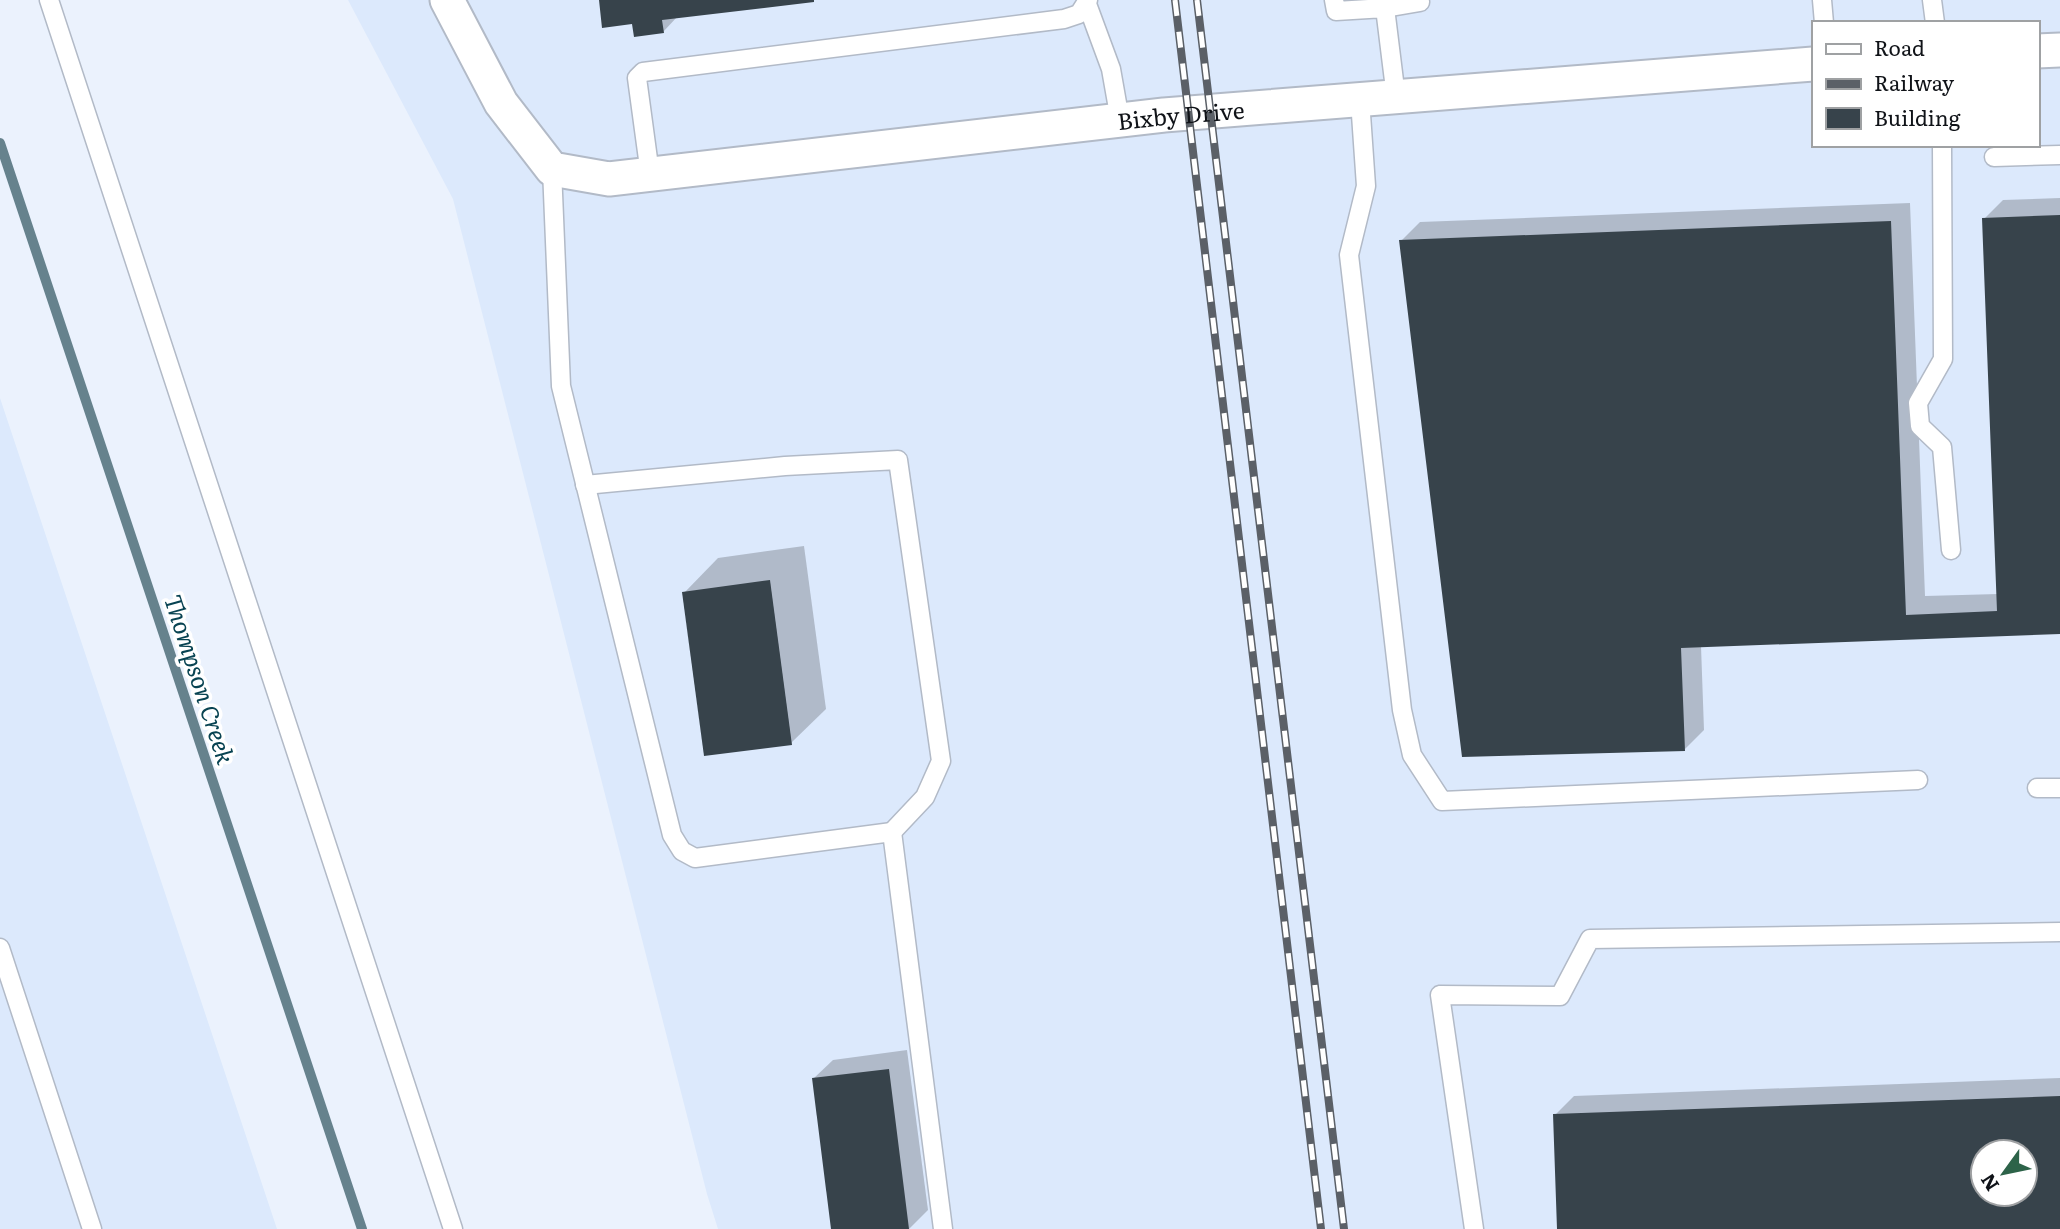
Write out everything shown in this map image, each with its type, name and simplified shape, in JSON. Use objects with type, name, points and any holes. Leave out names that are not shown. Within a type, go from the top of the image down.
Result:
[{"type":"street","points":[[447,0],[501,103],[552,169]]},
{"type":"street","points":[[2039,51],[2060,50]]},
{"type":"street","name":"Bixby Drive","points":[[552,169],[609,179],[1121,120],[1812,64]]},
{"type":"lane","points":[[49,0],[453,1229]]},
{"type":"lane","points":[[1334,0],[1336,11],[1385,8],[1420,2],[1419,0]]},
{"type":"lane","points":[[1822,0],[1824,21]]},
{"type":"lane","points":[[1932,0],[1935,21]]},
{"type":"lane","points":[[1088,2],[1111,69],[1121,120]]},
{"type":"lane","points":[[650,174],[638,78],[643,72],[1064,19],[1079,14],[1088,2]]},
{"type":"lane","points":[[1385,8],[1396,97]]},
{"type":"lane","points":[[1360,100],[1366,186],[1349,255],[1402,710],[1412,755],[1442,801],[1918,780]]},
{"type":"lane","points":[[1942,147],[1943,359],[1918,403],[1920,426],[1942,447],[1951,550]]},
{"type":"lane","points":[[1994,157],[2060,155]]},
{"type":"lane","points":[[552,169],[561,386],[585,485],[672,835],[682,851],[695,858],[892,832],[925,797],[941,761],[898,460],[785,466],[585,485]]},
{"type":"lane","points":[[2037,788],[2060,788]]},
{"type":"lane","points":[[892,832],[943,1229]]},
{"type":"lane","points":[[1474,1229],[1440,995],[1560,996],[1590,939],[2060,932]]},
{"type":"lane","points":[[0,948],[92,1229]]},
{"type":"shaded area","points":[[348,0],[2060,0],[2060,1229],[718,1229],[453,199]]},
{"type":"shaded area","points":[[0,398],[277,1229],[0,1229]]},
{"type":"building","points":[[599,0],[814,2],[662,20],[664,33],[634,37],[632,24],[602,28]]},
{"type":"building","points":[[2060,215],[2060,634],[1681,648],[1685,751],[1462,757],[1399,240],[1891,221],[1906,615],[1997,611],[1982,218]]},
{"type":"building","points":[[770,580],[792,745],[704,756],[682,592]]},
{"type":"building","points":[[889,1069],[909,1229],[831,1229],[812,1078]]},
{"type":"building","points":[[2060,1096],[2060,1229],[1557,1229],[1553,1114]]},
{"type":"waterway","name":"Thompson Creek","points":[[0,143],[362,1229]]},
{"type":"railway","points":[[1175,0],[1321,1229]]},
{"type":"railway","points":[[1197,0],[1344,1229]]}]
